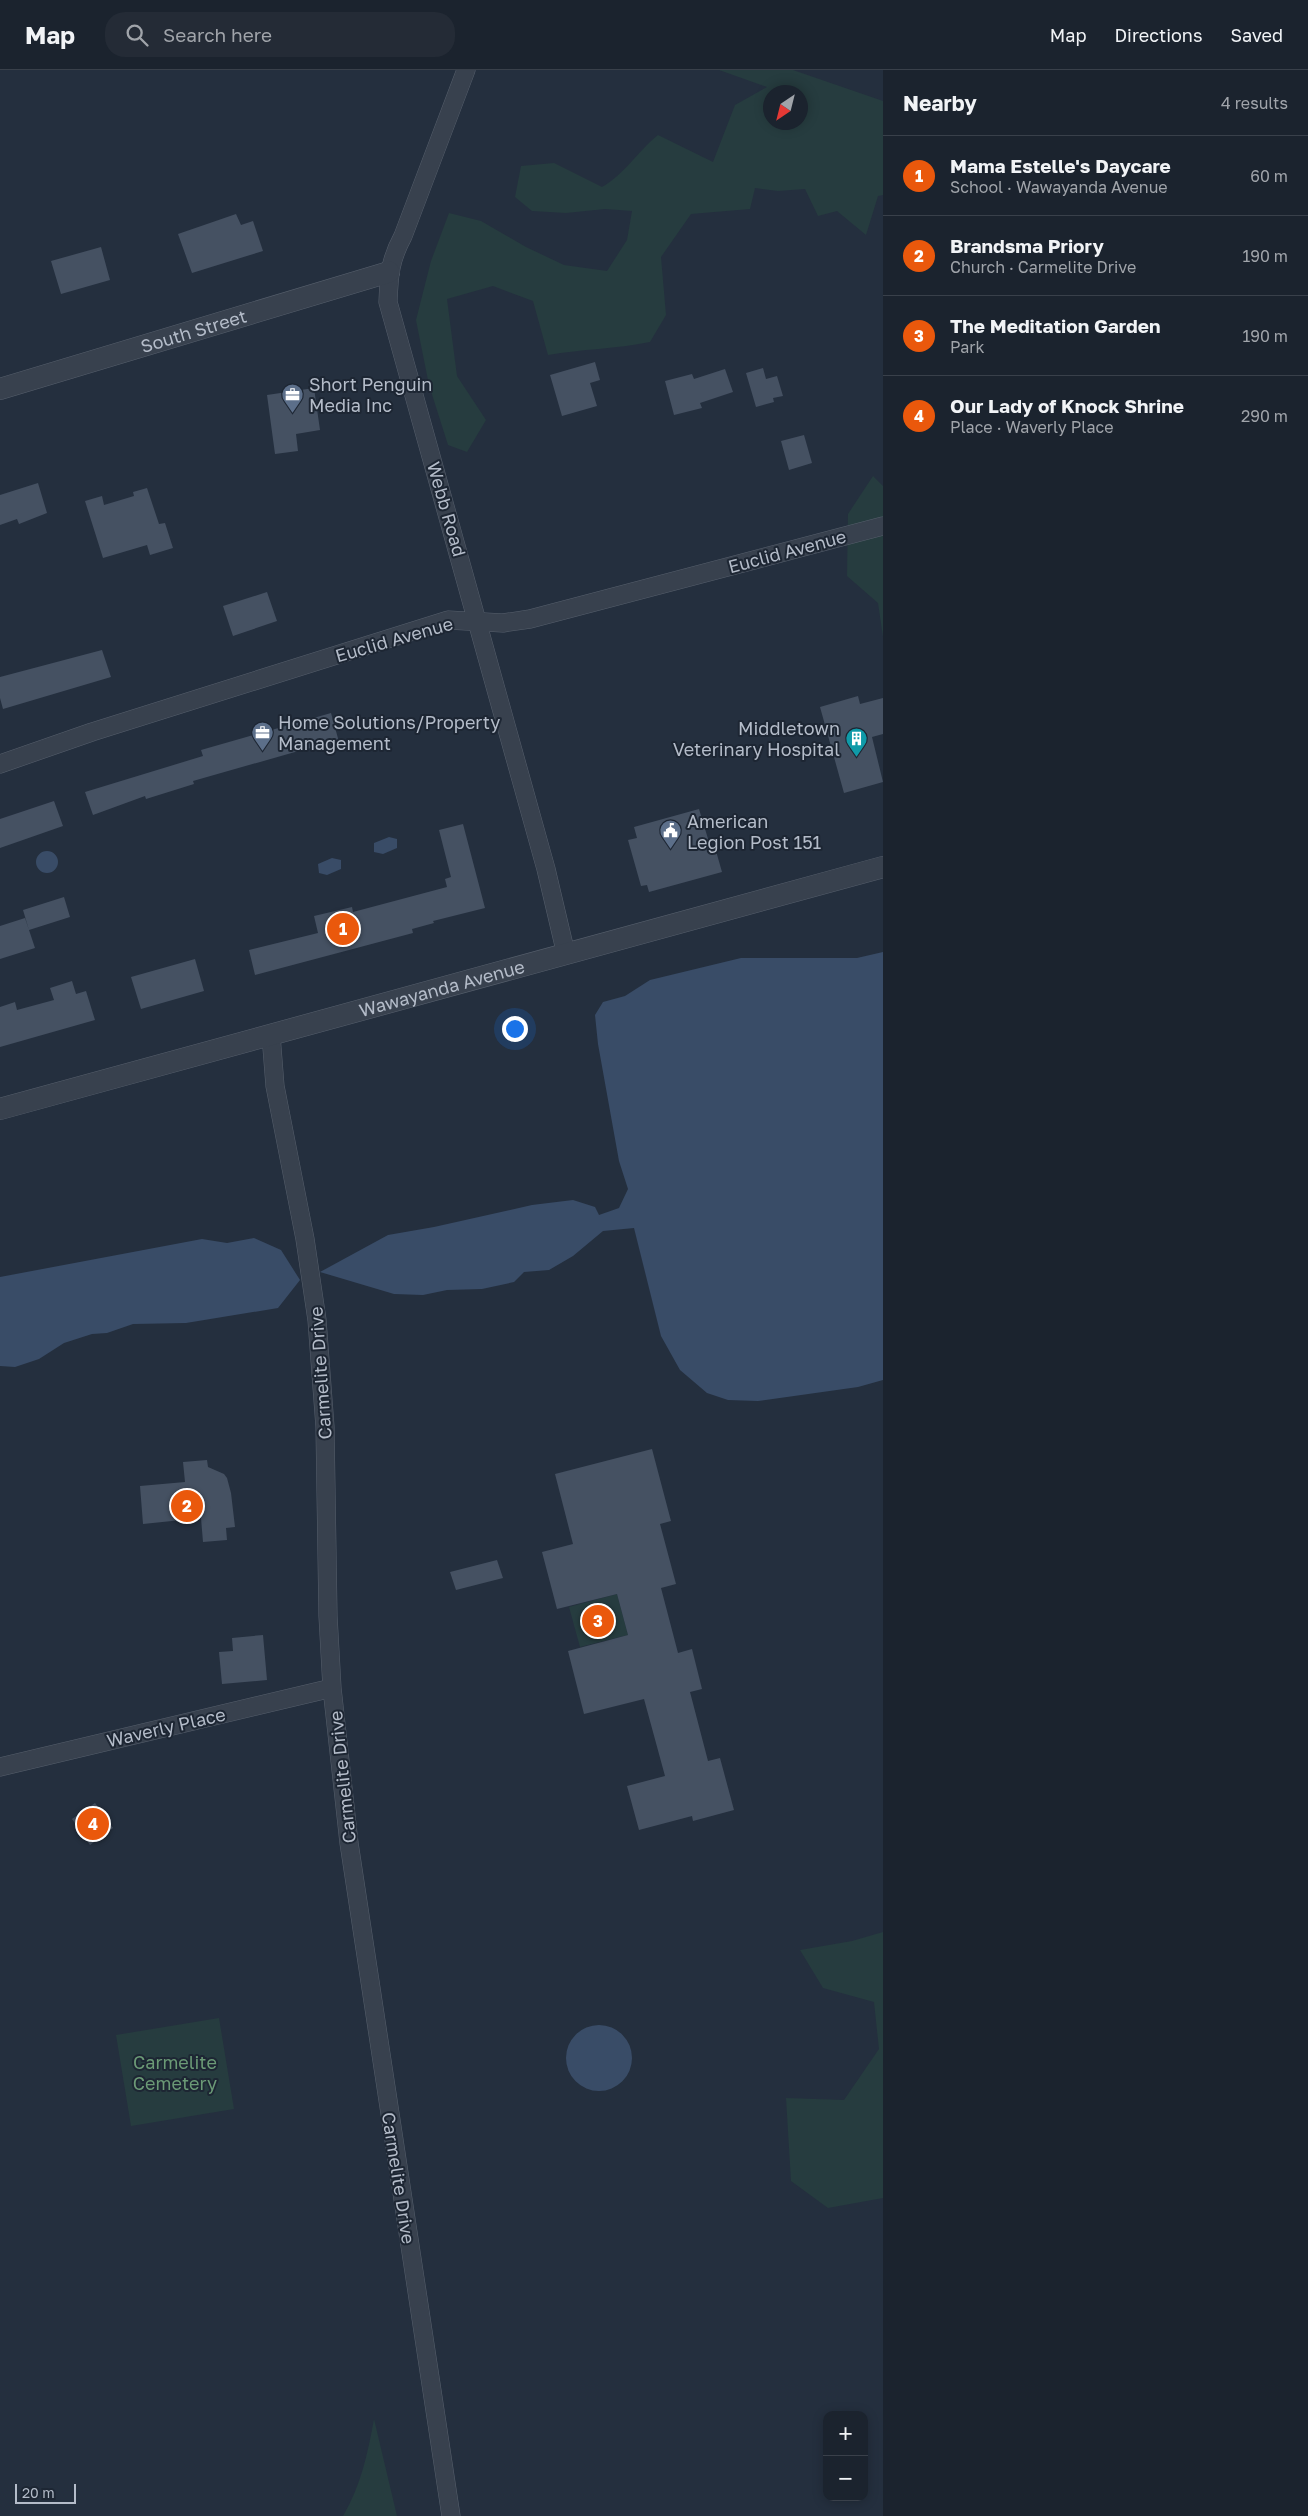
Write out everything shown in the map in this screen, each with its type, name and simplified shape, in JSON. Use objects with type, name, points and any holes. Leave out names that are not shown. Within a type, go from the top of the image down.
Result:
[{"type":"street","name":"Webb Road","points":[[466,70],[403,236],[392,256],[389,272],[388,302],[546,869],[566,954]]},
{"type":"street","name":"South Street","points":[[0,388],[389,272]]},
{"type":"street","name":"Euclid Avenue","points":[[0,764],[101,729],[448,620],[503,622],[530,620],[883,526]]},
{"type":"street","name":"Wawayanda Avenue","points":[[0,1109],[883,867]]},
{"type":"street","name":"Carmelite Drive","points":[[271,1035],[275,1086],[305,1239],[318,1329],[325,1428],[328,1616],[332,1688],[349,1843],[451,2516]]},
{"type":"street","name":"Waverly Place","points":[[0,1767],[332,1688]]},
{"type":"green space","points":[[719,70],[793,70],[883,101],[883,195],[878,196],[866,235],[837,211],[818,216],[805,189],[778,191],[755,188],[750,209],[691,214],[661,257],[666,315],[650,342],[612,348],[548,355],[533,301],[493,286],[447,299],[457,376],[486,420],[467,452],[448,445],[429,385],[416,320],[431,261],[449,213],[481,221],[526,247],[564,265],[607,271],[627,240],[632,211],[605,209],[566,213],[532,211],[515,197],[521,166],[554,163],[602,187],[618,176],[658,135],[713,162],[735,105],[763,89],[763,130],[808,130],[808,85],[763,86]]},
{"type":"green space","points":[[873,476],[883,486],[883,637],[878,603],[847,576],[848,514]]},
{"type":"green space","points":[[617,1594],[628,1635],[580,1647],[569,1607]]},
{"type":"green space","points":[[883,1932],[883,2198],[828,2208],[791,2181],[786,2098],[844,2100],[879,2049],[874,2002],[823,1988],[800,1950],[852,1941]]},
{"type":"green space","name":"Carmelite Cemetery","points":[[219,2018],[234,2109],[131,2126],[116,2035]]},
{"type":"green space","points":[[374,2419],[397,2516],[343,2516],[359,2481]]},
{"type":"water","points":[[389,837],[397,839],[397,848],[383,854],[374,852],[374,843]]},
{"type":"water","points":[[43,851],[51,851],[58,858],[58,866],[51,873],[43,873],[36,866],[36,858]]},
{"type":"water","points":[[332,858],[341,860],[341,869],[327,875],[319,873],[318,864]]},
{"type":"water","points":[[883,952],[883,1380],[858,1387],[758,1401],[728,1400],[707,1393],[680,1370],[661,1336],[634,1228],[603,1231],[573,1256],[549,1270],[524,1272],[514,1282],[482,1289],[447,1290],[423,1295],[394,1294],[320,1272],[388,1235],[434,1227],[532,1205],[573,1200],[595,1207],[599,1215],[619,1208],[628,1189],[619,1161],[598,1044],[595,1015],[603,1002],[625,996],[650,980],[741,958],[857,958]]},
{"type":"water","points":[[254,1238],[281,1250],[300,1280],[278,1308],[186,1323],[133,1324],[107,1333],[92,1334],[64,1343],[39,1359],[15,1367],[0,1366],[0,1277],[202,1239],[227,1243]]},
{"type":"water","points":[[599,2025],[612,2028],[622,2035],[629,2045],[632,2058],[629,2071],[622,2081],[612,2088],[599,2091],[586,2088],[576,2081],[569,2071],[566,2058],[569,2045],[576,2035],[586,2028]]},
{"type":"building","points":[[236,214],[241,225],[253,221],[263,251],[192,273],[178,234]]},
{"type":"building","points":[[101,247],[110,280],[61,294],[51,261]]},
{"type":"building","points":[[595,362],[600,380],[590,383],[597,406],[562,416],[550,375]]},
{"type":"building","points":[[763,368],[766,379],[777,376],[783,396],[773,398],[774,402],[756,407],[746,373]]},
{"type":"building","points":[[725,369],[733,392],[700,403],[702,408],[674,415],[665,381],[692,374],[694,379]]},
{"type":"building","name":"Short Penguin Media Inc","points":[[314,388],[320,430],[296,434],[298,451],[275,454],[267,395]]},
{"type":"building","points":[[804,435],[812,463],[789,470],[781,441]]},
{"type":"building","points":[[38,483],[47,513],[19,524],[17,519],[0,525],[0,495]]},
{"type":"building","points":[[147,488],[159,524],[165,523],[173,548],[150,555],[147,545],[103,558],[85,501],[102,496],[104,505],[134,496],[133,492]]},
{"type":"building","points":[[267,592],[277,621],[233,636],[223,606]]},
{"type":"building","points":[[102,650],[111,677],[3,709],[0,698],[0,677]]},
{"type":"building","name":"Middletown Veterinary Hospital","points":[[858,696],[860,704],[883,698],[883,734],[872,737],[883,782],[844,793],[820,707]]},
{"type":"building","points":[[331,713],[339,742],[302,750],[193,781],[194,784],[146,799],[145,796],[93,815],[85,792],[203,756],[201,750]]},
{"type":"building","points":[[54,801],[63,826],[0,848],[0,819]]},
{"type":"building","name":"American Legion Post 151","points":[[699,809],[712,852],[716,851],[722,872],[649,892],[647,885],[641,886],[628,840],[637,838],[634,827]]},
{"type":"building","points":[[463,824],[485,908],[433,921],[434,923],[412,929],[413,933],[255,975],[249,950],[318,933],[314,916],[352,907],[353,912],[447,887],[445,879],[451,877],[439,830]]},
{"type":"building","points":[[64,897],[70,917],[29,930],[23,910]]},
{"type":"building","points":[[25,918],[35,948],[0,959],[0,926]]},
{"type":"building","points":[[195,959],[204,991],[141,1009],[131,977]]},
{"type":"building","points":[[72,981],[76,994],[86,991],[95,1020],[0,1047],[0,1007],[15,1002],[17,1010],[54,1000],[50,988]]},
{"type":"building","points":[[652,1449],[671,1521],[660,1524],[676,1584],[661,1588],[678,1653],[692,1649],[702,1689],[690,1692],[708,1761],[720,1758],[734,1810],[693,1821],[692,1816],[639,1830],[627,1786],[665,1776],[644,1699],[584,1714],[568,1651],[628,1635],[617,1594],[557,1609],[542,1552],[573,1544],[555,1474]]},
{"type":"building","points":[[207,1460],[208,1467],[224,1474],[227,1478],[231,1493],[235,1527],[226,1528],[227,1540],[203,1542],[201,1518],[143,1524],[140,1486],[185,1482],[183,1462]]},
{"type":"building","points":[[497,1560],[503,1578],[456,1590],[450,1572]]},
{"type":"building","points":[[263,1635],[267,1680],[222,1684],[219,1652],[233,1651],[232,1638]]},
{"type":"building","points":[[95,1803],[113,1828],[90,1845],[72,1819]]},
{"type":"place","name":"Short Penguin Media Inc","points":[[293,413]]},
{"type":"place","name":"Home Solutions/Property Management","points":[[262,751]]},
{"type":"place","name":"Middletown Veterinary Hospital","points":[[856,757]]},
{"type":"place","name":"American Legion Post 151","points":[[671,850]]},
{"type":"place","name":"Mama Estelle's Daycare","points":[[343,929]]},
{"type":"place","name":"Brandsma Priory","points":[[187,1506]]},
{"type":"place","name":"The Meditation Garden","points":[[598,1621]]},
{"type":"place","name":"Our Lady of Knock Shrine","points":[[93,1824]]}]
